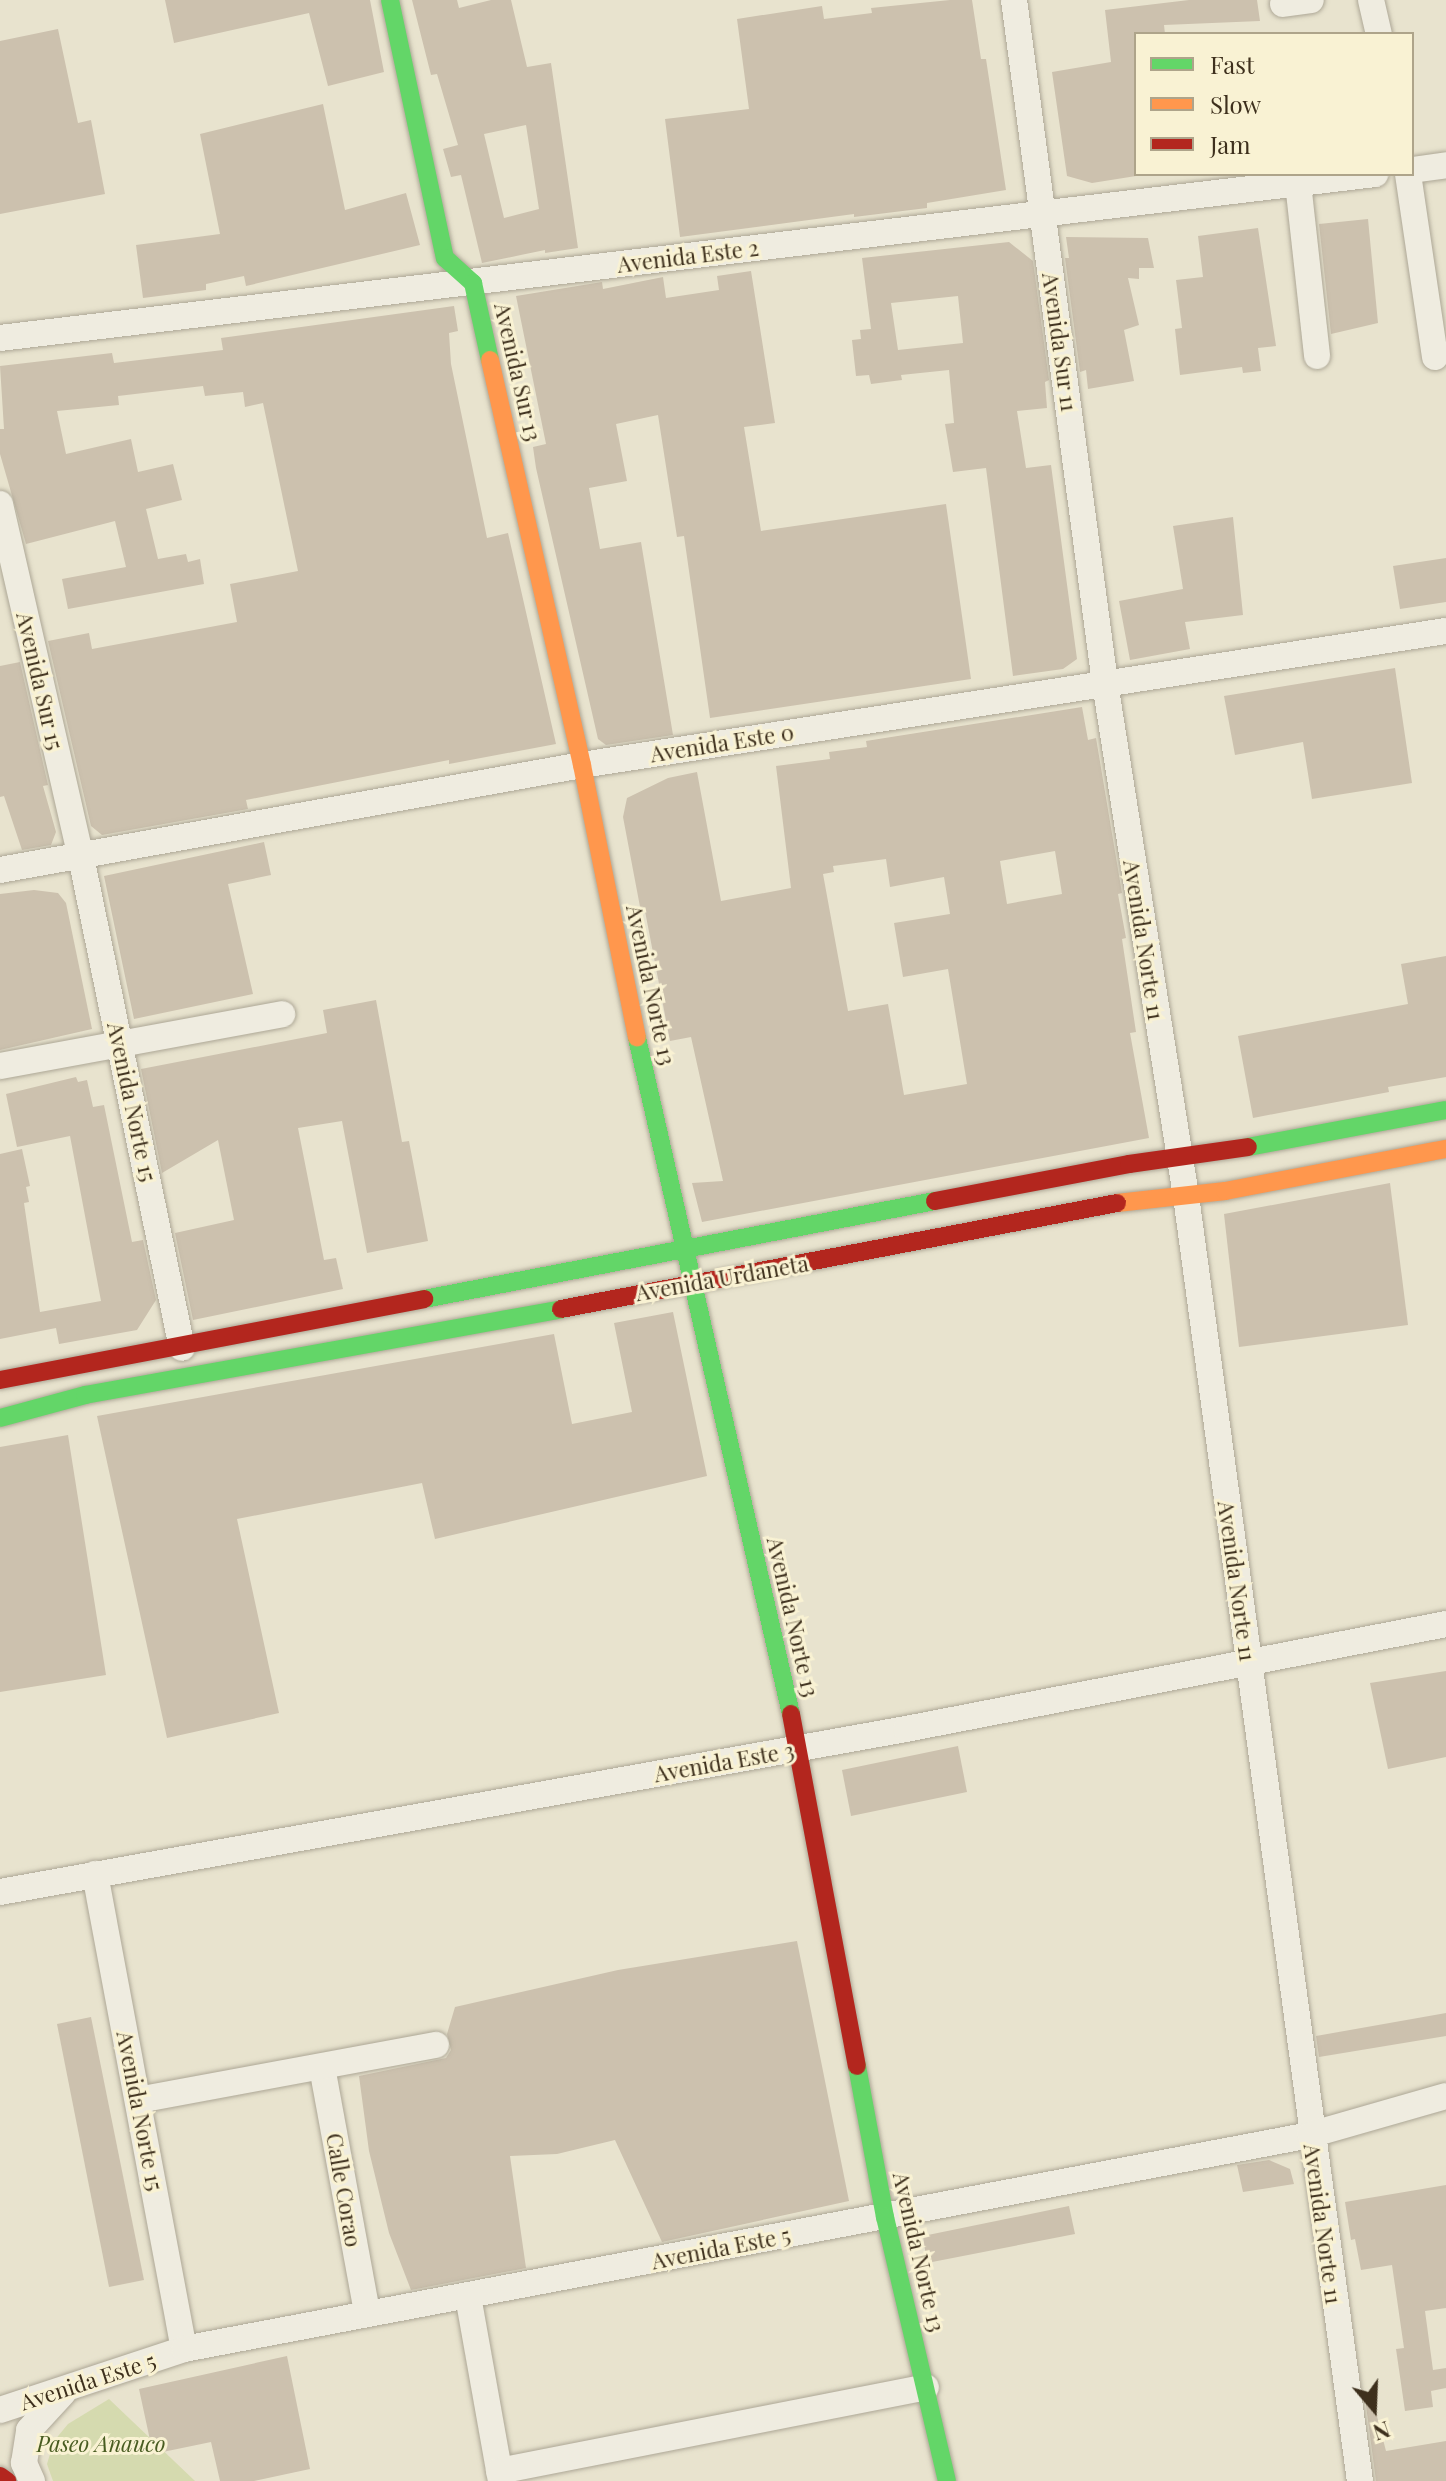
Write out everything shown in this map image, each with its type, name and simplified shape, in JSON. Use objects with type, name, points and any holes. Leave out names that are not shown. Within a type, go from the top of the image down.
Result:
[{"type":"main road","name":"Avenida Sur 13","points":[[390,0],[445,258],[473,283],[582,765]]},
{"type":"main road","name":"Avenida Norte 13","points":[[582,765],[636,1035],[799,1748],[885,2217],[947,2481]]},
{"type":"main road","name":"Avenida Urdaneta","points":[[76,1366],[1129,1164],[1446,1110]]},
{"type":"main road","name":"Avenida Urdaneta","points":[[0,1418],[85,1395],[1136,1199],[1186,1196],[1446,1149]]},
{"type":"main road","points":[[0,1380],[76,1366]]},
{"type":"main road","points":[[0,1407],[85,1395]]},
{"type":"main road","points":[[0,2476],[7,2481]]},
{"type":"street","name":"Avenida Sur 11","points":[[1014,0],[1105,683]]},
{"type":"street","points":[[1283,4],[1311,0]]},
{"type":"street","points":[[1371,0],[1379,32]]},
{"type":"street","points":[[1414,171],[1446,165]]},
{"type":"street","name":"Avenida Este 2","points":[[0,338],[1358,176]]},
{"type":"street","points":[[1411,176],[1435,357]]},
{"type":"street","points":[[1298,183],[1317,356]]},
{"type":"street","name":"Avenida Sur 15","points":[[0,504],[81,857]]},
{"type":"street","name":"Avenida Este 0","points":[[0,870],[582,765],[1446,631]]},
{"type":"street","name":"Avenida Norte 11","points":[[1105,683],[1186,1196],[1310,2135],[1360,2481]]},
{"type":"street","name":"Avenida Norte 15","points":[[81,857],[182,1348]]},
{"type":"street","points":[[0,1066],[282,1014]]},
{"type":"street","name":"Avenida Urdaneta","points":[[0,1368],[76,1366]]},
{"type":"street","name":"Avenida Este 3","points":[[0,1892],[799,1748],[1446,1624]]},
{"type":"street","name":"Avenida Norte 15","points":[[95,1874],[184,2349]]},
{"type":"street","points":[[138,2100],[436,2045]]},
{"type":"street","name":"Calle Corao","points":[[322,2067],[367,2313]]},
{"type":"street","name":"Avenida Este 5","points":[[0,2410],[184,2349],[1310,2135],[1446,2096]]},
{"type":"street","points":[[468,2296],[500,2476],[926,2387]]},
{"type":"street","points":[[32,2481],[24,2463],[29,2430],[39,2415],[70,2387]]},
{"type":"green space","name":"Paseo Anauco","points":[[109,2399],[195,2481],[53,2481],[47,2464],[54,2441],[68,2424]]},
{"type":"building","points":[[165,0],[370,0],[384,72],[328,86],[309,13],[174,43]]},
{"type":"building","points":[[412,0],[457,0],[459,8],[491,0],[511,0],[527,67],[551,63],[578,248],[545,253],[545,250],[482,263],[461,175],[451,177],[443,149],[458,145],[437,74],[431,75]],"holes":[[[526,125],[539,209],[504,218],[484,134]]]},
{"type":"building","points":[[972,0],[981,59],[986,59],[1006,190],[927,203],[927,208],[854,217],[854,214],[680,237],[665,119],[749,109],[737,19],[822,6],[824,19],[872,13],[871,8]]},
{"type":"building","points":[[1189,0],[1257,0],[1260,21],[1164,25],[1165,32],[1134,32],[1136,176],[1092,183],[1067,176],[1052,72],[1111,62],[1105,10]]},
{"type":"building","points":[[58,29],[78,123],[91,120],[105,194],[0,214],[0,41]]},
{"type":"building","points":[[323,104],[345,210],[406,193],[420,245],[246,286],[244,276],[206,284],[206,290],[143,298],[136,245],[220,234],[200,134]]},
{"type":"building","points":[[1368,219],[1378,323],[1331,334],[1319,224]]},
{"type":"building","points":[[1258,228],[1276,346],[1258,348],[1261,371],[1243,373],[1242,367],[1180,375],[1175,329],[1182,328],[1176,280],[1203,277],[1198,236]]},
{"type":"building","points":[[1066,237],[1148,238],[1154,268],[1139,268],[1139,279],[1128,278],[1139,325],[1124,330],[1134,381],[1088,389],[1086,370],[1080,372],[1065,258],[1069,258]]},
{"type":"building","points":[[1009,242],[1033,261],[1049,380],[1045,382],[1047,408],[1017,411],[1026,468],[1051,465],[1077,659],[1063,669],[1013,676],[986,468],[953,472],[945,424],[954,423],[949,370],[901,375],[902,380],[871,384],[869,375],[856,376],[852,340],[861,339],[860,330],[871,329],[862,258]],"holes":[[[958,296],[963,343],[898,350],[891,303]]]},
{"type":"building","points":[[751,271],[775,423],[744,427],[761,531],[946,504],[971,679],[710,718],[684,536],[677,537],[658,415],[616,424],[627,481],[589,488],[600,549],[641,542],[673,735],[606,745],[598,739],[536,468],[533,447],[546,444],[516,296],[602,282],[603,289],[663,277],[666,298],[719,290],[717,276]]},
{"type":"building","points":[[454,306],[458,331],[449,333],[451,364],[487,538],[508,533],[556,744],[449,764],[449,760],[246,800],[248,809],[102,835],[91,826],[48,641],[89,633],[92,649],[237,622],[230,584],[298,571],[263,403],[245,407],[243,392],[205,396],[203,386],[118,396],[119,405],[57,411],[66,454],[131,439],[138,472],[173,464],[182,500],[146,509],[158,559],[186,554],[188,562],[200,559],[204,584],[68,609],[62,579],[126,567],[115,521],[26,544],[0,454],[0,429],[4,429],[0,366],[112,353],[114,363],[223,350],[221,338]]},
{"type":"building","points":[[1233,517],[1243,615],[1185,622],[1190,649],[1130,660],[1119,601],[1183,589],[1173,526]]},
{"type":"building","points":[[1446,558],[1446,602],[1400,609],[1393,566]]},
{"type":"building","points":[[20,662],[48,785],[43,786],[56,832],[51,845],[22,850],[4,796],[0,797],[0,666]]},
{"type":"building","points":[[1395,668],[1412,783],[1312,799],[1303,742],[1235,755],[1224,696]]},
{"type":"building","points":[[1082,707],[1088,740],[1096,738],[1122,893],[1118,894],[1126,938],[1122,939],[1136,1032],[1130,1033],[1149,1138],[702,1222],[692,1183],[723,1181],[691,1037],[670,1041],[623,817],[627,798],[668,778],[697,772],[721,901],[791,888],[776,766],[830,759],[829,752],[867,747],[866,741]],"holes":[[[1055,851],[1062,894],[1007,904],[1000,861]],[[886,859],[890,887],[944,877],[950,914],[894,923],[903,977],[948,969],[967,1084],[904,1095],[888,1004],[848,1011],[823,874],[834,872],[833,866]]]},
{"type":"building","points":[[264,842],[271,875],[228,884],[253,994],[134,1019],[104,876]]},
{"type":"building","points":[[34,890],[58,893],[66,903],[92,1029],[0,1050],[0,894]]},
{"type":"building","points":[[1446,956],[1446,1077],[1388,1087],[1389,1092],[1253,1118],[1238,1036],[1408,1004],[1401,964]]},
{"type":"building","points":[[376,1000],[402,1142],[409,1141],[428,1241],[367,1253],[342,1121],[298,1128],[324,1260],[336,1258],[343,1289],[193,1320],[175,1233],[234,1220],[218,1140],[162,1173],[141,1069],[327,1033],[323,1010]]},
{"type":"building","points":[[76,1077],[78,1082],[87,1080],[93,1107],[104,1105],[132,1242],[143,1240],[156,1300],[137,1330],[59,1344],[56,1328],[0,1339],[0,1154],[22,1149],[30,1186],[26,1187],[29,1202],[24,1203],[40,1312],[101,1301],[70,1136],[17,1147],[6,1094]]},
{"type":"building","points":[[1390,1183],[1408,1325],[1239,1347],[1224,1214]]},
{"type":"building","points":[[673,1312],[707,1476],[435,1539],[422,1483],[237,1519],[279,1713],[167,1738],[97,1416],[554,1334],[572,1424],[632,1412],[614,1323]]},
{"type":"building","points":[[68,1435],[106,1675],[0,1692],[0,1447]]},
{"type":"building","points":[[1446,1671],[1446,1757],[1388,1769],[1370,1683]]},
{"type":"building","points":[[958,1746],[967,1792],[851,1816],[842,1770]]},
{"type":"building","points":[[797,1941],[849,2201],[662,2242],[615,2140],[557,2154],[510,2156],[526,2268],[411,2290],[389,2233],[369,2151],[359,2076],[446,2058],[451,2050],[447,2034],[455,2007],[618,1970]]},
{"type":"building","points":[[1446,2013],[1446,2036],[1319,2057],[1316,2036]]},
{"type":"building","points":[[91,2017],[144,2280],[109,2287],[57,2024]]},
{"type":"building","points":[[1269,2160],[1290,2169],[1294,2184],[1243,2192],[1237,2165]]},
{"type":"building","points":[[1446,2185],[1446,2308],[1425,2311],[1433,2370],[1446,2368],[1446,2388],[1431,2391],[1433,2407],[1405,2411],[1396,2349],[1404,2348],[1392,2265],[1361,2270],[1355,2239],[1351,2240],[1345,2202]]},
{"type":"building","points":[[1069,2206],[1075,2234],[927,2263],[923,2236]]},
{"type":"building","points":[[287,2356],[310,2469],[254,2481],[220,2481],[211,2442],[153,2454],[139,2389]]},
{"type":"building","points":[[1372,2397],[1386,2451],[1446,2441],[1446,2481],[1376,2481],[1365,2398]]},
{"type":"traffic: fast","points":[[390,0],[445,258],[473,283],[490,360]]},
{"type":"traffic: fast","points":[[637,1038],[791,1714]]},
{"type":"traffic: fast","points":[[1248,1147],[1446,1110]]},
{"type":"traffic: fast","points":[[424,1299],[935,1201]]},
{"type":"traffic: fast","points":[[0,1418],[85,1395],[561,1309]]},
{"type":"traffic: fast","points":[[857,2066],[885,2217],[947,2481]]},
{"type":"traffic: slow","points":[[490,360],[582,765],[637,1038]]},
{"type":"traffic: slow","points":[[1117,1203],[1225,1191],[1446,1149]]},
{"type":"traffic: jam","points":[[935,1201],[1129,1164],[1248,1147]]},
{"type":"traffic: jam","points":[[561,1309],[1117,1203]]},
{"type":"traffic: jam","points":[[0,1380],[424,1299]]},
{"type":"traffic: jam","points":[[791,1714],[857,2066]]},
{"type":"traffic: jam","points":[[0,2476],[7,2481]]}]
